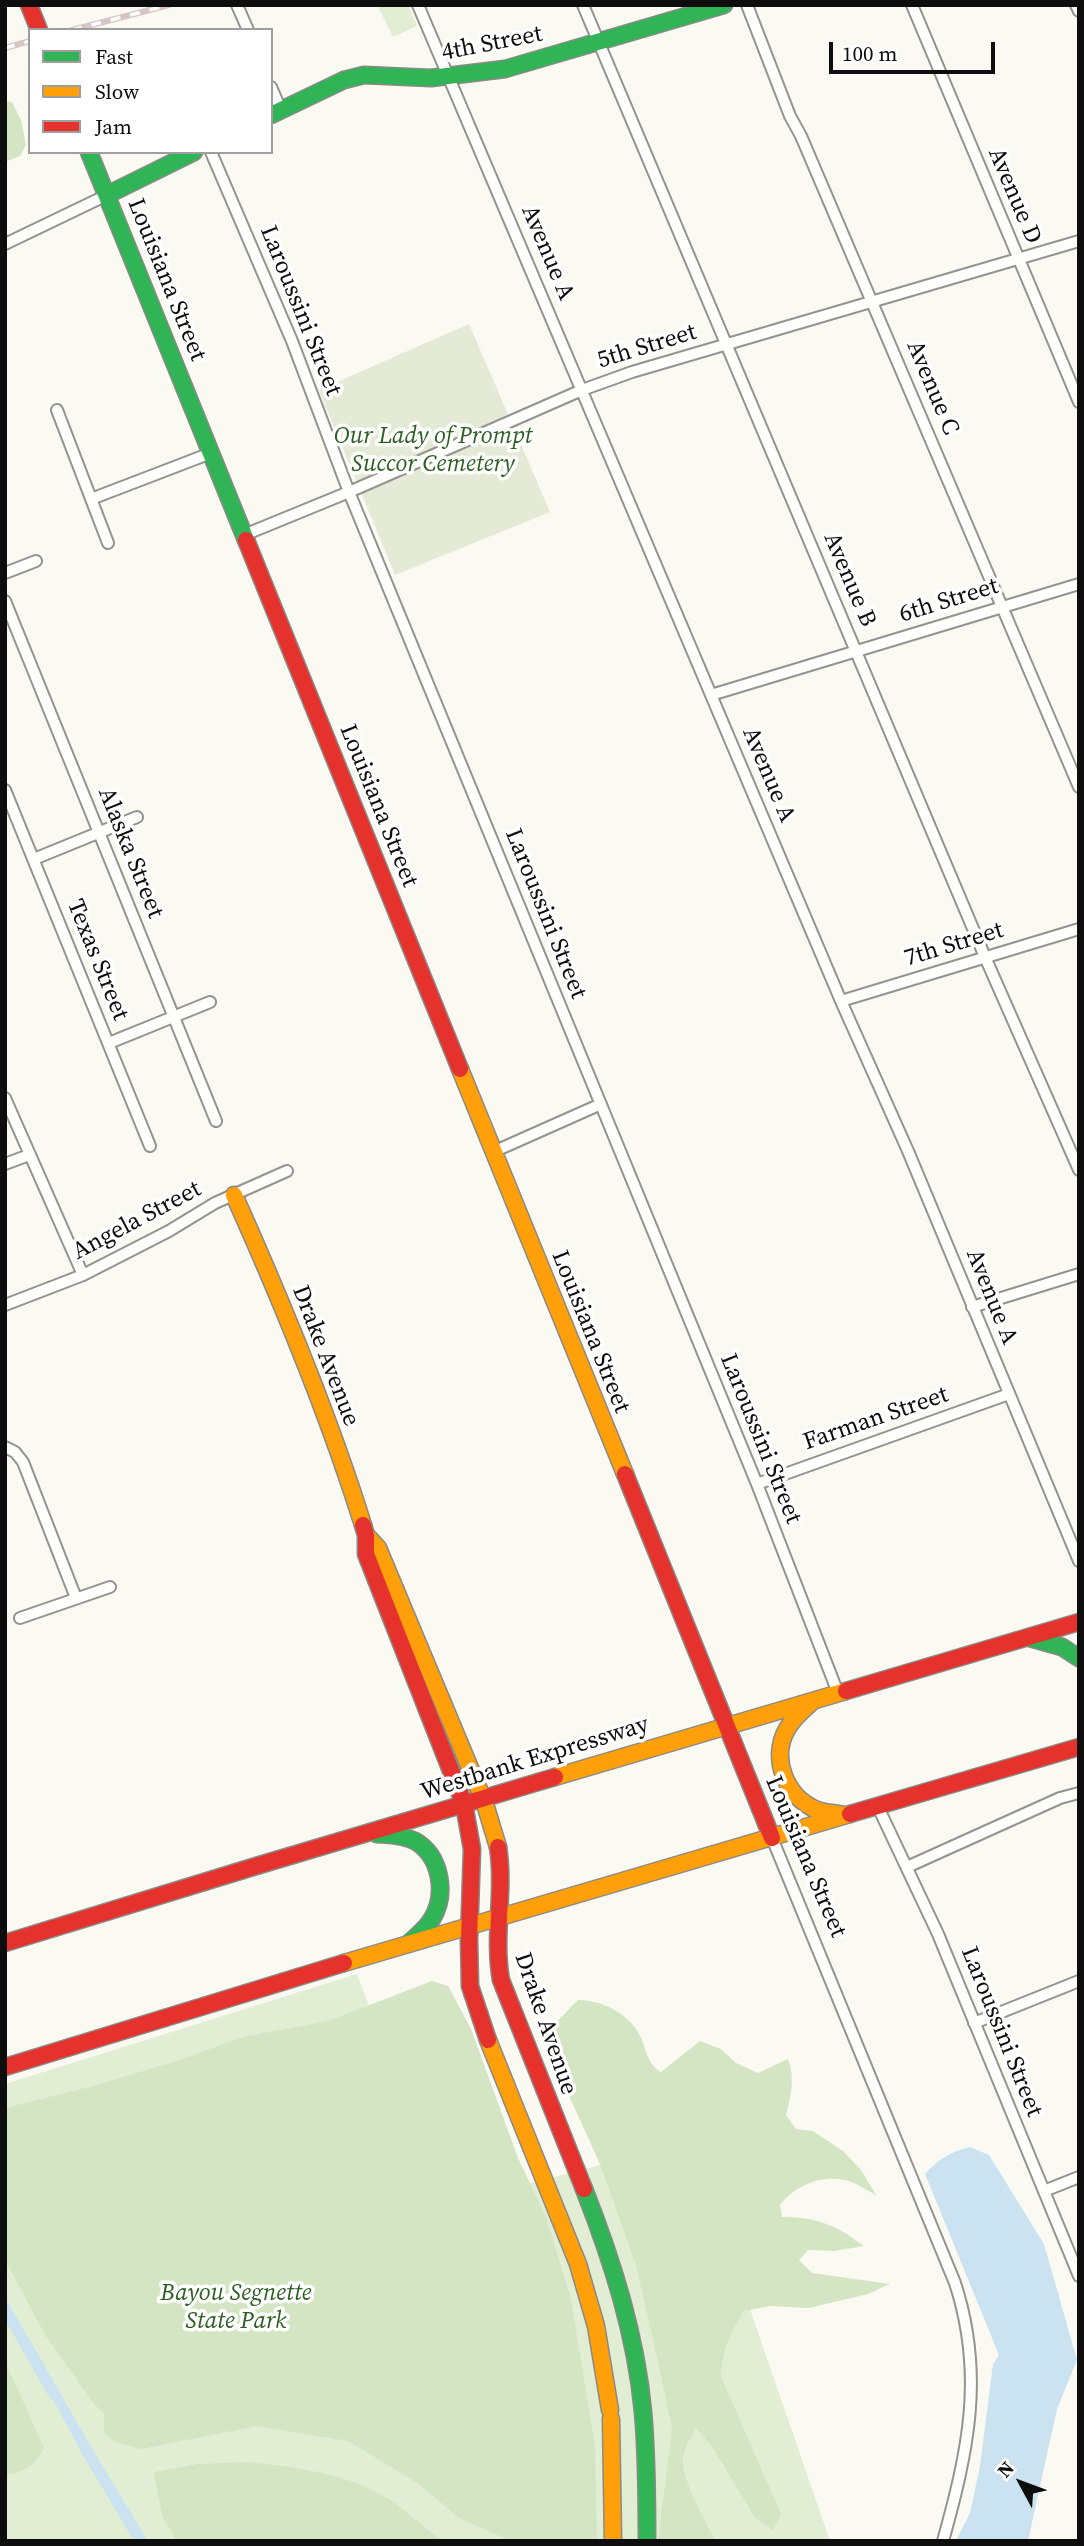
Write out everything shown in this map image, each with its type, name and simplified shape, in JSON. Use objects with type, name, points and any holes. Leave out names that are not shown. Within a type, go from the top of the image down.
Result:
[{"type":"main road","points":[[29,5],[38,28]]},
{"type":"main road","name":"4th Street","points":[[276,112],[344,80],[364,75],[421,78],[505,69],[724,5]]},
{"type":"main road","name":"Louisiana Street","points":[[90,154],[772,1838]]},
{"type":"main road","points":[[107,195],[190,154]]},
{"type":"main road","name":"Drake Avenue","points":[[234,1195],[275,1287],[352,1490],[366,1535],[366,1554],[470,1824],[472,1841],[467,1956],[470,1986],[526,2135],[572,2246],[591,2308],[606,2376],[610,2415],[613,2541]]},
{"type":"main road","name":"Drake Avenue","points":[[366,1535],[378,1548],[482,1798],[497,1842],[500,1864],[496,1959],[501,1980],[604,2237],[634,2353],[643,2409],[647,2467],[647,2541]]},
{"type":"main road","name":"Westbank Expressway","points":[[5,1943],[260,1864],[323,1848],[482,1798],[1079,1622]]},
{"type":"main road","points":[[1027,1637],[1066,1648],[1079,1658]]},
{"type":"main road","points":[[814,1700],[785,1732],[781,1745],[782,1773],[794,1794],[805,1803],[818,1810],[850,1816]]},
{"type":"main road","points":[[1057,1754],[1079,1736]]},
{"type":"main road","points":[[5,2067],[245,1992],[1079,1748]]},
{"type":"main road","points":[[369,1832],[406,1838],[420,1845],[436,1866],[440,1896],[435,1913],[426,1928],[405,1947]]},
{"type":"street","points":[[237,5],[247,28]]},
{"type":"street","name":"Avenue A","points":[[418,5],[841,1000],[908,1151],[1079,1562]]},
{"type":"street","name":"Avenue B","points":[[583,5],[985,957],[1079,1170]]},
{"type":"street","name":"Avenue C","points":[[747,5],[790,116],[802,136],[1079,787]]},
{"type":"street","name":"Avenue D","points":[[912,5],[1079,402]]},
{"type":"street","points":[[1076,5],[1079,12]]},
{"type":"street","name":"Laroussini Street","points":[[212,154],[292,341],[349,492],[757,1483],[838,1693]]},
{"type":"street","points":[[5,244],[107,195]]},
{"type":"street","name":"5th Street","points":[[244,535],[582,390],[1079,241]]},
{"type":"street","points":[[57,410],[108,543]]},
{"type":"street","points":[[91,499],[211,453]]},
{"type":"street","points":[[5,573],[36,561]]},
{"type":"street","name":"6th Street","points":[[711,695],[1079,584]]},
{"type":"street","name":"Alaska Street","points":[[5,601],[216,1121]]},
{"type":"street","name":"Texas Street","points":[[5,790],[150,1146]]},
{"type":"street","points":[[34,859],[137,817]]},
{"type":"street","name":"7th Street","points":[[841,1000],[1079,929]]},
{"type":"street","points":[[109,1043],[210,1002]]},
{"type":"street","points":[[5,1098],[83,1275]]},
{"type":"street","points":[[493,1152],[601,1104]]},
{"type":"street","points":[[5,1164],[29,1154]]},
{"type":"street","name":"Angela Street","points":[[5,1305],[83,1275],[169,1231],[215,1203],[287,1171]]},
{"type":"street","points":[[972,1307],[1079,1275]]},
{"type":"street","name":"Farman Street","points":[[757,1483],[1009,1394]]},
{"type":"street","points":[[7,1447],[19,1455],[23,1462],[76,1598]]},
{"type":"street","points":[[20,1618],[110,1587]]},
{"type":"street","points":[[907,1867],[1060,1798],[1079,1793]]},
{"type":"street","name":"Laroussini Street","points":[[878,1807],[938,1934],[1079,2276]]},
{"type":"street","name":"Louisiana Street","points":[[772,1838],[955,2283],[964,2312],[972,2362],[970,2421],[957,2492],[943,2541]]},
{"type":"street","points":[[974,2023],[1079,1981]]},
{"type":"street","points":[[1044,2191],[1079,2177]]},
{"type":"green space","points":[[377,5],[408,5],[417,26],[393,37]]},
{"type":"green space","points":[[5,101],[12,102],[21,120],[26,145],[20,156],[5,162]]},
{"type":"green space","name":"Our Lady of Prompt Succor Cemetery","points":[[469,324],[550,512],[395,575],[319,390]]},
{"type":"green space","name":"Bayou Segnette State Park","points":[[357,1974],[444,2206],[692,2141],[830,2541],[5,2541],[5,2084]]},
{"type":"green space","points":[[432,1981],[448,1986],[471,2029],[518,2158],[546,2217],[571,2299],[595,2446],[597,2541],[512,2541],[492,2533],[459,2518],[420,2485],[348,2441],[257,2426],[141,2449],[115,2442],[104,2432],[104,2413],[94,2404],[46,2336],[5,2260],[5,2108],[93,2086],[180,2060],[243,2037],[328,2021]]},
{"type":"green space","points":[[578,2000],[602,2004],[625,2017],[640,2035],[651,2063],[661,2072],[700,2041],[721,2049],[736,2063],[758,2073],[788,2059],[792,2080],[786,2115],[796,2129],[813,2131],[843,2151],[861,2170],[876,2195],[849,2181],[826,2179],[801,2187],[780,2205],[782,2217],[826,2224],[864,2246],[834,2251],[808,2250],[799,2260],[812,2273],[890,2284],[868,2294],[809,2308],[770,2306],[744,2311],[725,2350],[721,2377],[781,2514],[773,2530],[755,2518],[711,2445],[696,2428],[685,2450],[683,2464],[691,2493],[716,2541],[658,2541],[672,2429],[659,2366],[636,2265],[600,2164],[550,2054],[546,2033]]},
{"type":"green space","points":[[5,2361],[44,2448],[29,2467],[5,2474]]},
{"type":"green space","points":[[246,2462],[301,2469],[353,2482],[387,2498],[443,2541],[177,2541],[162,2516],[154,2472],[198,2464]]},
{"type":"water","points":[[970,2147],[989,2155],[1044,2244],[1077,2360],[1057,2409],[1028,2541],[956,2541],[970,2513],[980,2466],[993,2364],[999,2355],[925,2174],[945,2157]]},
{"type":"water","points":[[5,2297],[148,2541],[134,2541],[81,2452],[5,2320]]},
{"type":"railway","points":[[80,28],[169,5]]},
{"type":"railway","points":[[5,48],[28,42]]},
{"type":"traffic: fast","points":[[273,114],[344,80],[364,75],[431,78],[505,69],[724,5]]},
{"type":"traffic: fast","points":[[90,154],[246,540]]},
{"type":"traffic: fast","points":[[107,195],[190,154]]},
{"type":"traffic: fast","points":[[1030,1638],[1062,1647],[1079,1658]]},
{"type":"traffic: fast","points":[[377,1834],[401,1836],[415,1841],[431,1856],[439,1876],[437,1909],[427,1926],[409,1943]]},
{"type":"traffic: fast","points":[[584,2189],[613,2270],[635,2355],[644,2428],[647,2541]]},
{"type":"traffic: slow","points":[[460,1069],[625,1474]]},
{"type":"traffic: slow","points":[[234,1195],[303,1358],[363,1525]]},
{"type":"traffic: slow","points":[[366,1535],[378,1548],[485,1804],[498,1847]]},
{"type":"traffic: slow","points":[[555,1777],[846,1691]]},
{"type":"traffic: slow","points":[[813,1701],[795,1717],[782,1741],[780,1752],[784,1776],[789,1787],[806,1804],[820,1811],[844,1815]]},
{"type":"traffic: slow","points":[[344,1963],[850,1814]]},
{"type":"traffic: slow","points":[[488,2040],[578,2264],[596,2326],[610,2410]]},
{"type":"traffic: slow","points":[[611,2419],[613,2541]]},
{"type":"traffic: jam","points":[[29,5],[38,28]]},
{"type":"traffic: jam","points":[[246,540],[460,1069]]},
{"type":"traffic: jam","points":[[625,1474],[772,1838]]},
{"type":"traffic: jam","points":[[363,1525],[366,1554],[464,1804],[472,1849],[470,1986],[488,2040]]},
{"type":"traffic: jam","points":[[846,1691],[1079,1622]]},
{"type":"traffic: jam","points":[[850,1814],[1079,1747]]},
{"type":"traffic: jam","points":[[5,1943],[555,1777]]},
{"type":"traffic: jam","points":[[498,1847],[498,1947],[501,1980],[584,2189]]},
{"type":"traffic: jam","points":[[5,2067],[344,1963]]}]
